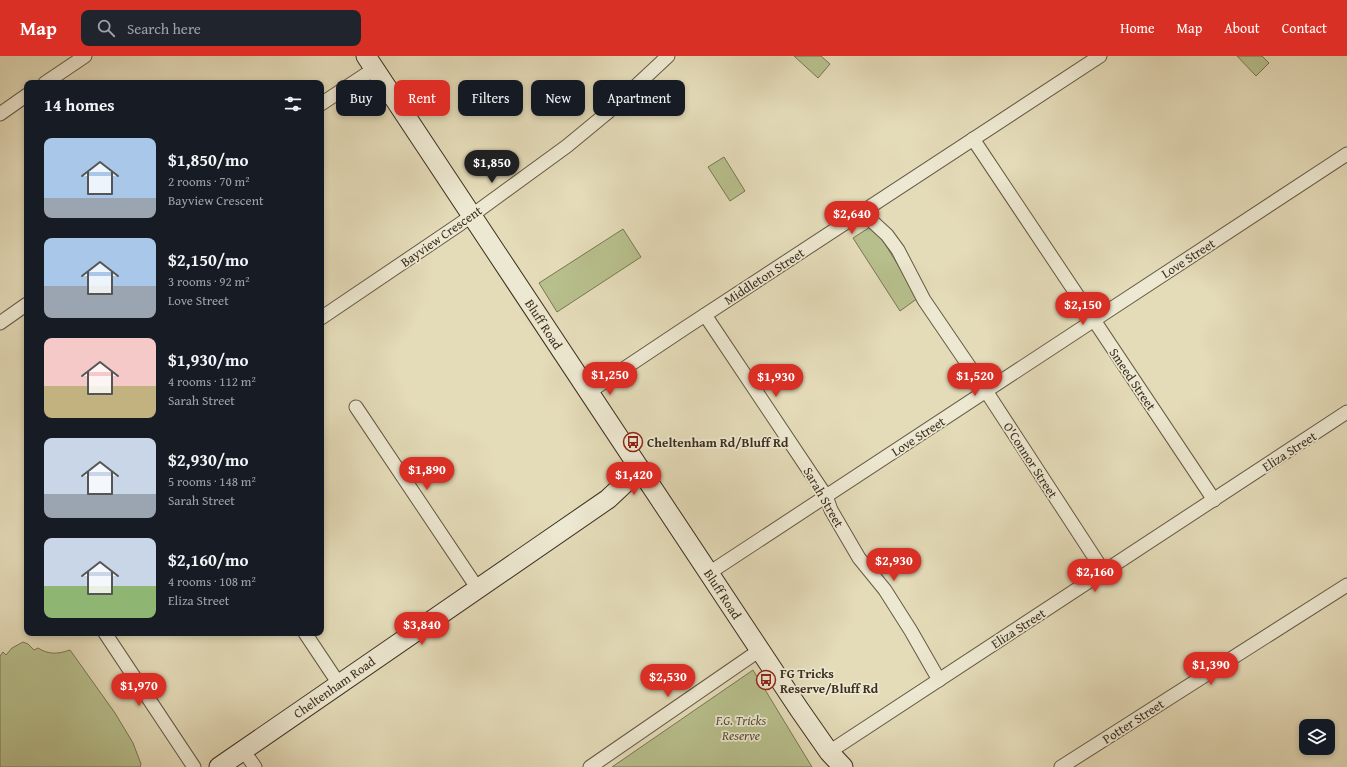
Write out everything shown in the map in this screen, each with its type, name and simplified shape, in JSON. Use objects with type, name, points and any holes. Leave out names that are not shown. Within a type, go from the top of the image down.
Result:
[{"type":"main road","name":"Bluff Road","points":[[372,61],[831,760],[843,767]]},
{"type":"main road","name":"Cheltenham Road","points":[[219,767],[644,474]]},
{"type":"street","points":[[49,80],[85,56]]},
{"type":"street","name":"Bayview Crescent","points":[[324,316],[472,215],[567,146],[607,113],[668,56]]},
{"type":"street","name":"Middleton Street","points":[[589,392],[1100,56]]},
{"type":"street","points":[[324,101],[372,61]]},
{"type":"street","points":[[0,114],[24,97]]},
{"type":"street","name":"Smeed Street","points":[[973,139],[1214,500]]},
{"type":"street","name":"Love Street","points":[[709,573],[1347,154]]},
{"type":"street","name":"O'Connor Street","points":[[865,211],[874,223],[887,235],[898,250],[924,300],[986,391],[1104,572]]},
{"type":"street","points":[[0,323],[24,306]]},
{"type":"street","name":"Sarah Street","points":[[705,315],[826,496],[831,510],[859,558],[885,590],[911,631],[939,680]]},
{"type":"street","points":[[356,407],[478,589]]},
{"type":"street","name":"Eliza Street","points":[[831,760],[939,680],[1347,412]]},
{"type":"street","name":"Potter Street","points":[[1061,767],[1347,584]]},
{"type":"street","points":[[107,636],[194,767]]},
{"type":"street","points":[[307,636],[339,684]]},
{"type":"street","points":[[590,767],[760,650]]},
{"type":"street","points":[[243,750],[255,767]]},
{"type":"green space","points":[[794,56],[821,56],[830,64],[818,78]]},
{"type":"green space","points":[[1237,56],[1262,56],[1269,63],[1256,76]]},
{"type":"green space","points":[[724,157],[745,191],[730,201],[708,167]]},
{"type":"green space","points":[[870,227],[879,234],[918,298],[900,311],[853,238]]},
{"type":"green space","points":[[623,229],[641,257],[557,312],[539,283]]},
{"type":"green space","points":[[23,642],[28,644],[34,650],[38,648],[50,653],[70,650],[115,713],[133,743],[141,764],[140,767],[0,767],[0,656],[3,652],[6,655],[12,648]]},
{"type":"green space","name":"F.G. Tricks Reserve","points":[[753,670],[812,767],[612,767]]},
{"type":"place","name":"Cheltenham Rd/Bluff Rd","points":[[633,442]]},
{"type":"place","name":"FG Tricks Reserve/Bluff Rd","points":[[766,680]]}]
